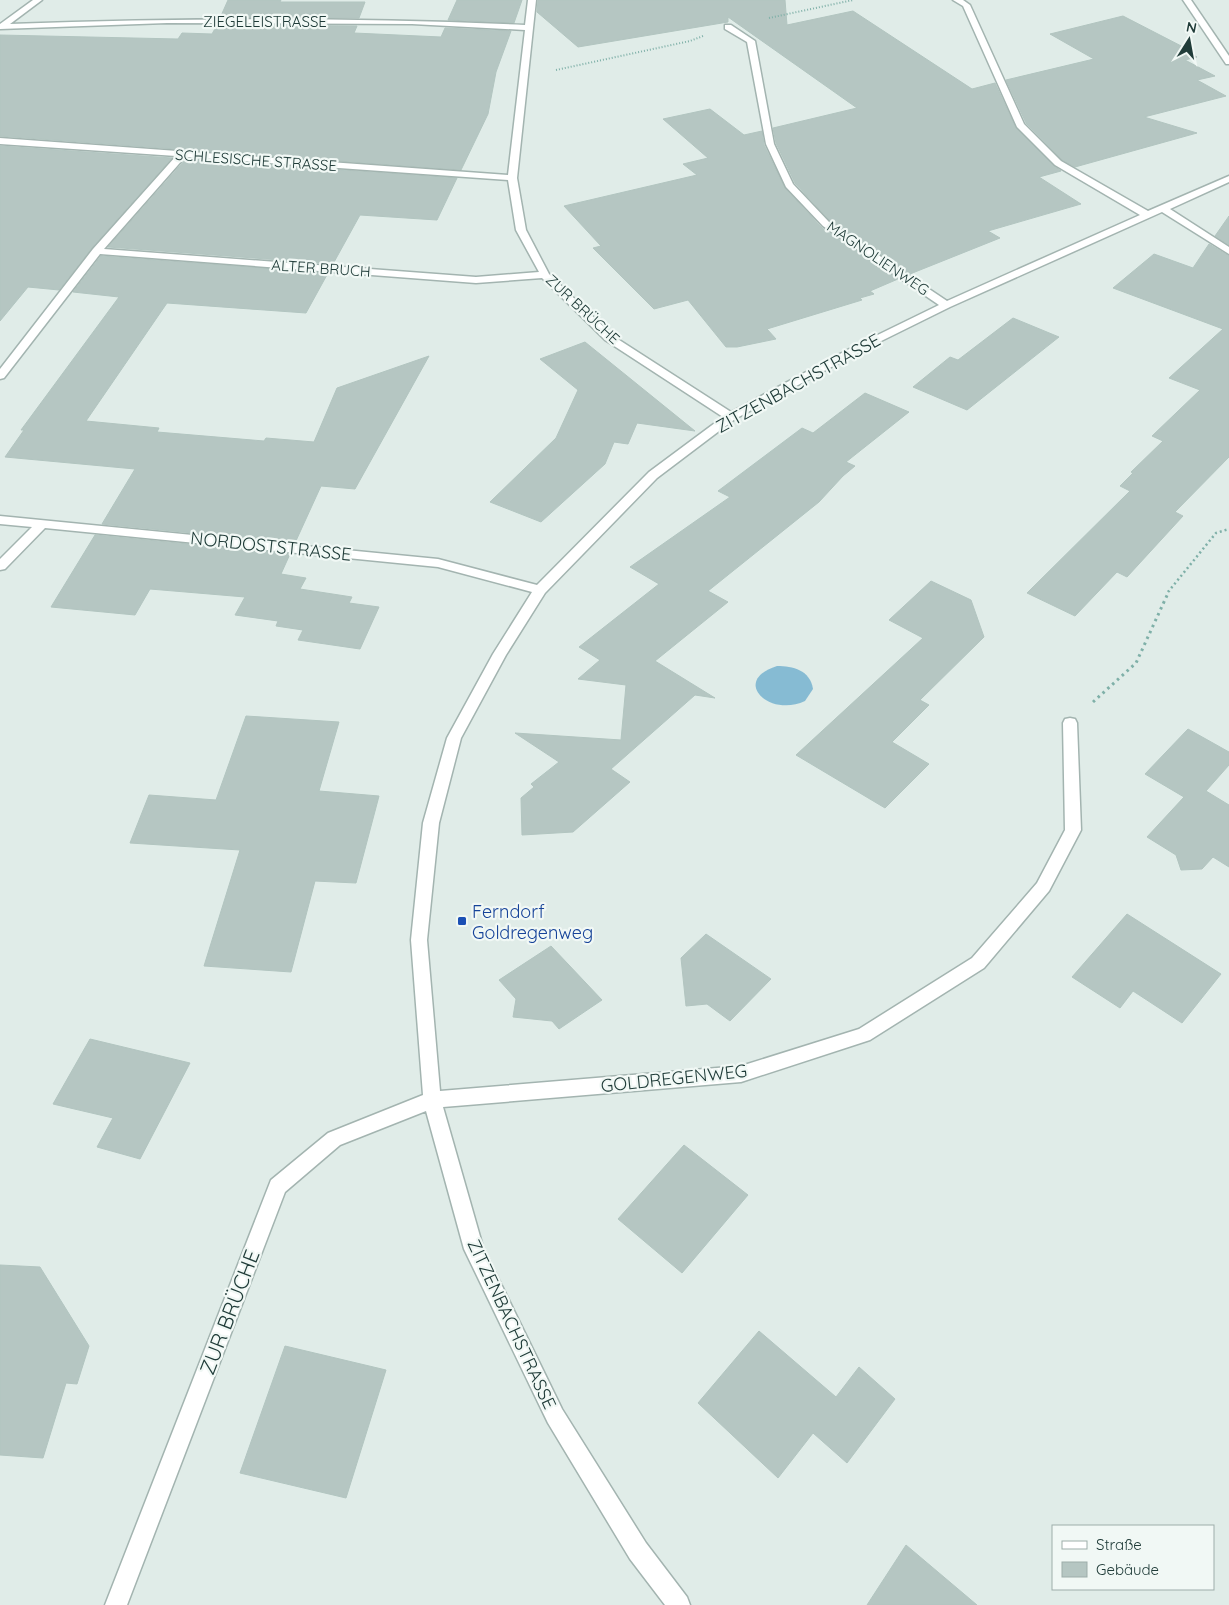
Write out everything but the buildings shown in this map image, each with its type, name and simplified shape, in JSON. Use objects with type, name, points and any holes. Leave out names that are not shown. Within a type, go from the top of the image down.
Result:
[{"type":"street","points":[[0,28],[38,0]]},
{"type":"street","name":"ZUR BRÜCHE","points":[[532,0],[512,178],[521,230],[545,275],[609,338],[731,417]]},
{"type":"street","points":[[956,0],[966,4],[1020,125],[1058,163],[1149,216]]},
{"type":"street","points":[[1187,0],[1229,62]]},
{"type":"street","name":"ZIEGELEISTRASSE","points":[[0,28],[196,20],[412,22],[530,28]]},
{"type":"street","name":"MAGNOLIENWEG","points":[[728,27],[751,41],[770,144],[789,185],[826,224],[946,305]]},
{"type":"street","name":"SCHLESISCHE STRASSE","points":[[0,141],[512,178]]},
{"type":"street","points":[[0,376],[96,251],[182,155]]},
{"type":"street","name":"ZITZENBACHSTRASSE","points":[[679,1605],[638,1552],[555,1416],[546,1398],[474,1249],[432,1100],[419,940],[431,823],[454,738],[500,654],[540,590],[653,475],[731,417],[857,349],[946,305],[1229,179]]},
{"type":"street","points":[[1163,209],[1229,251]]},
{"type":"street","name":"ALTER BRUCH","points":[[96,251],[476,280],[545,275]]},
{"type":"street","name":"NORDOSTSTRASSE","points":[[0,520],[438,563],[540,590]]},
{"type":"street","points":[[0,566],[43,523]]},
{"type":"street","name":"GOLDREGENWEG","points":[[432,1100],[741,1074],[864,1035],[978,963],[1043,886],[1073,830],[1070,723]]},
{"type":"street","name":"ZUR BRÜCHE","points":[[116,1605],[278,1186],[334,1139],[432,1100]]},
{"type":"path","points":[[524,76],[690,41],[728,27],[853,0]]},
{"type":"path","points":[[1070,723],[1136,663],[1170,589],[1216,533],[1229,530]]},
{"type":"water","points":[[777,666],[795,668],[805,673],[813,689],[805,701],[792,705],[779,705],[760,696],[756,688],[757,680],[763,673]]},
{"type":"place","name":"Ferndorf Goldregenweg","points":[[462,921]]}]
